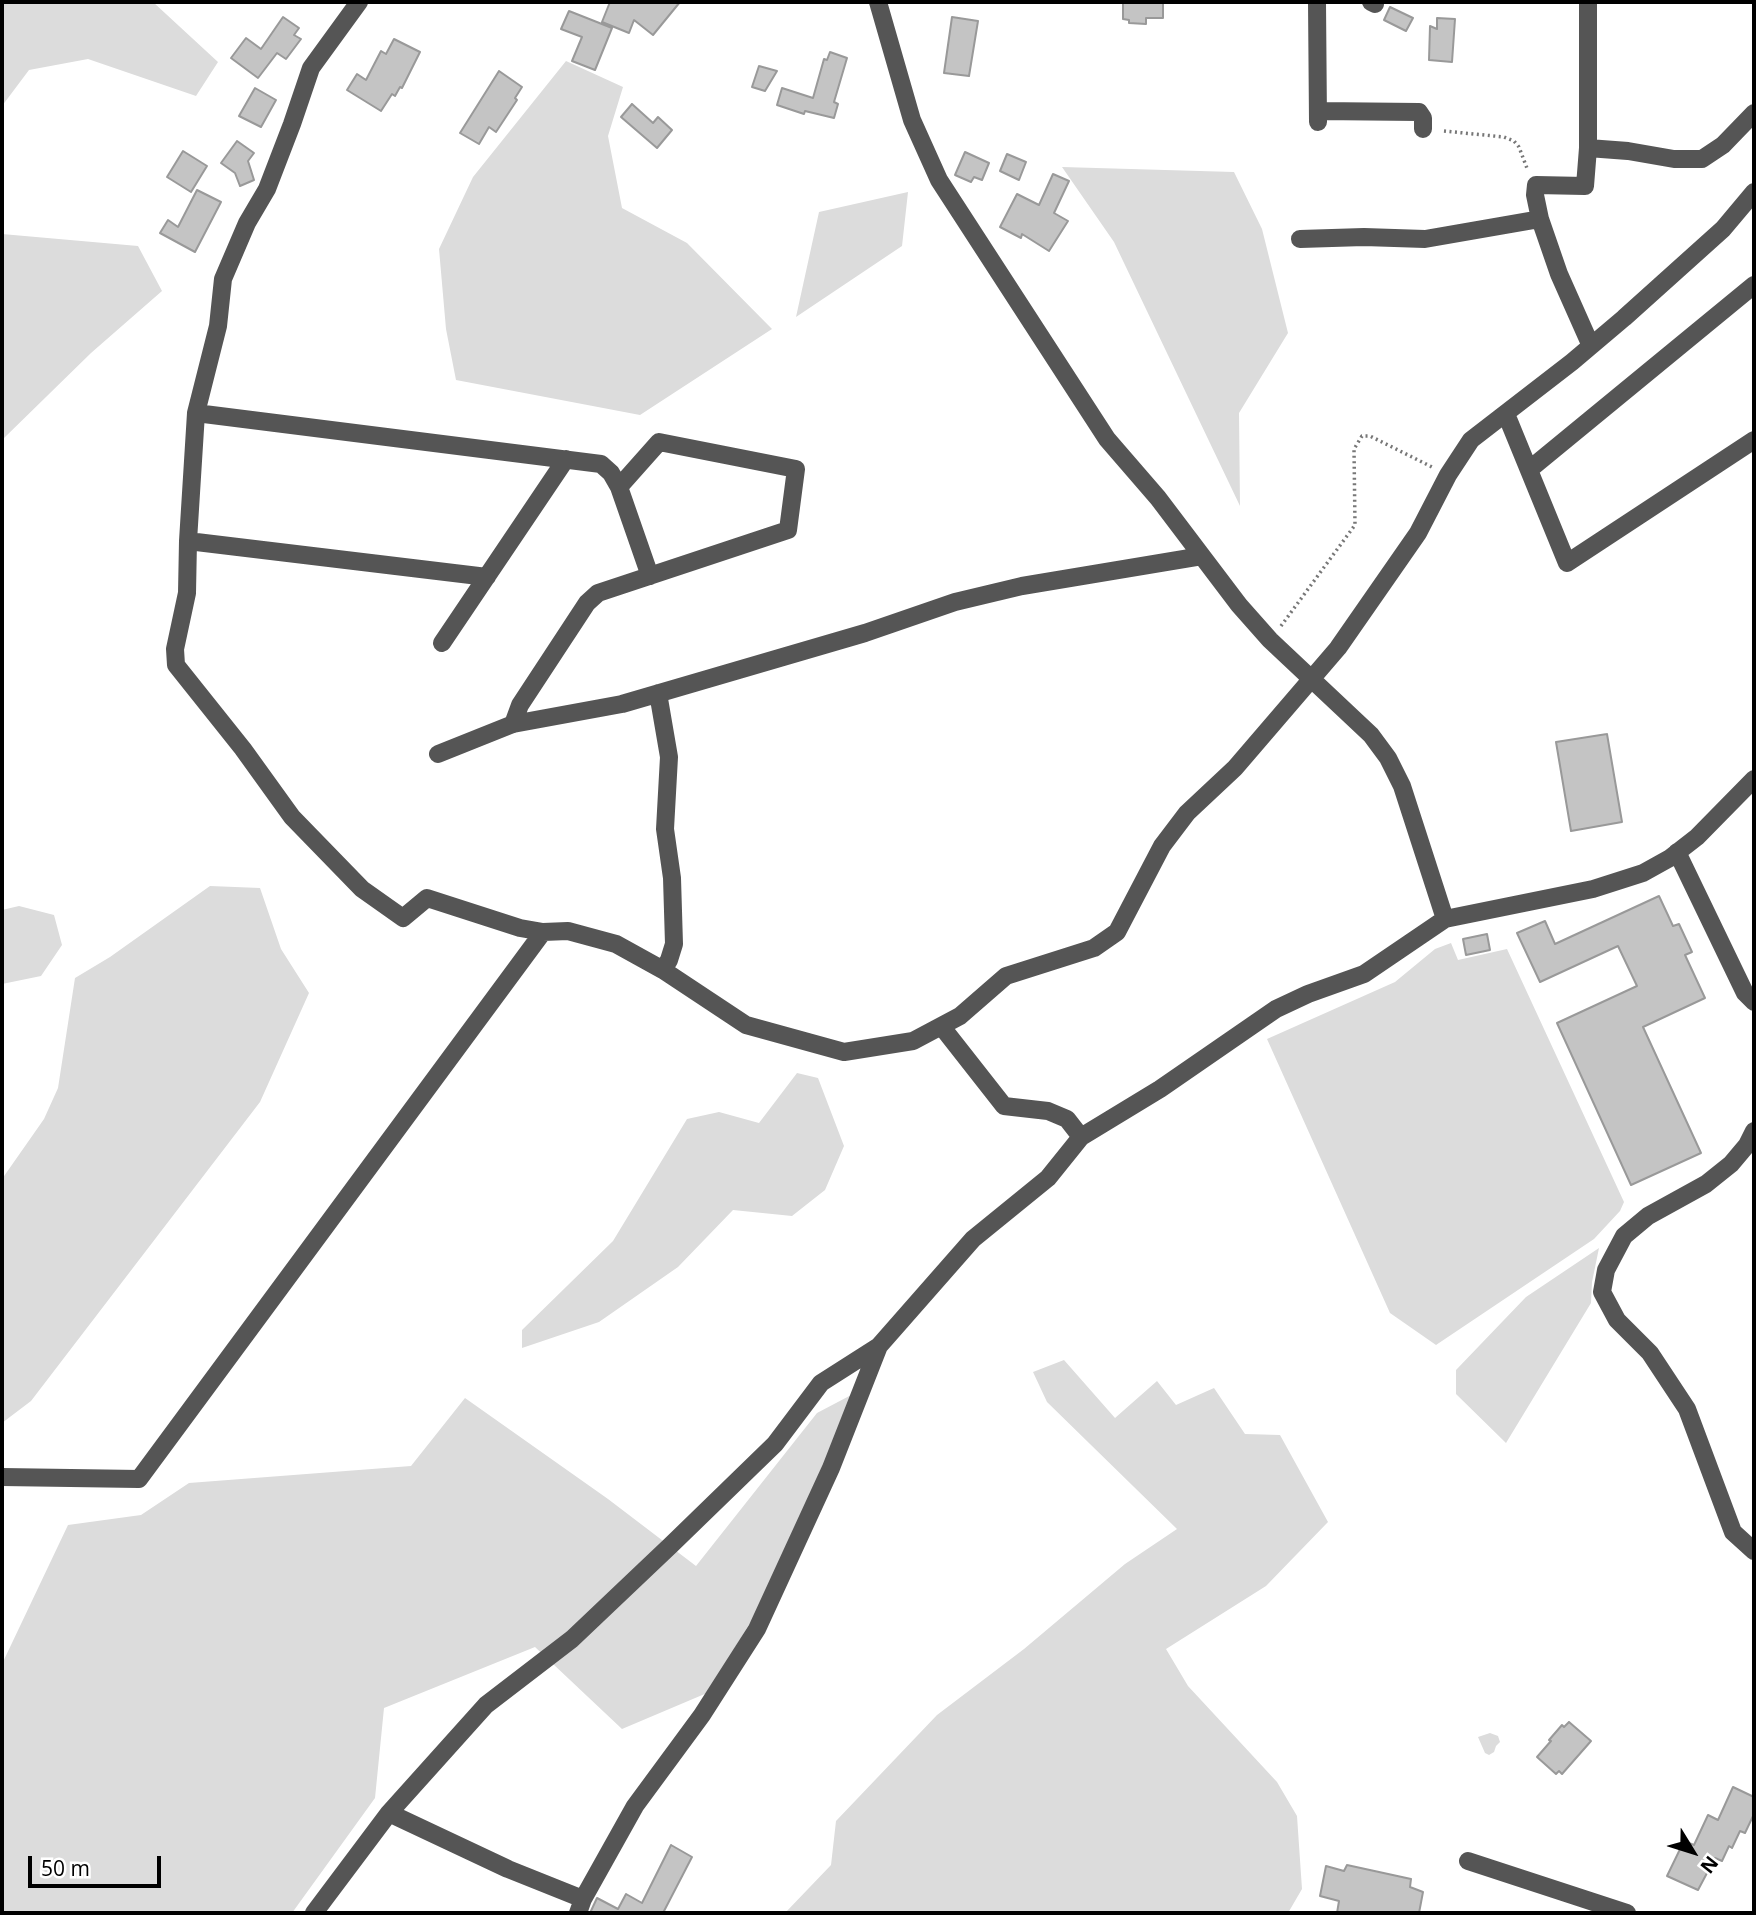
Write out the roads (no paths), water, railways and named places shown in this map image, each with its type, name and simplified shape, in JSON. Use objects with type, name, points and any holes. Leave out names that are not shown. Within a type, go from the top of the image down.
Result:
[{"type":"street","points":[[359,2],[311,68],[267,189],[247,223],[223,279],[218,326],[196,413],[187,593],[174,649],[176,665],[243,749],[292,817],[362,889],[403,918],[427,898],[520,928],[543,932],[568,931],[616,944],[663,970],[746,1025],[844,1052],[913,1041],[960,1016],[1006,976],[1094,948],[1117,932],[1161,846],[1187,813],[1235,768],[1338,648],[1418,533],[1448,475],[1471,440],[1591,346],[1723,229],[1754,192]]},
{"type":"street","points":[[878,2],[912,120],[939,180],[1107,439],[1158,498],[1239,605],[1270,640],[1371,735],[1388,758],[1402,786],[1445,919]]},
{"type":"street","points":[[1317,2],[1318,117],[1419,112],[1423,118],[1423,129]]},
{"type":"street","points":[[1588,2],[1588,148],[1584,186],[1536,185],[1535,195],[1540,219],[1579,322],[1591,346]]},
{"type":"street","points":[[1588,148],[1674,159],[1702,159],[1723,145],[1754,113]]},
{"type":"street","points":[[1300,239],[1425,239],[1540,219]]},
{"type":"street","points":[[1530,470],[1754,285]]},
{"type":"street","points":[[196,413],[601,464],[611,473],[619,487],[650,576]]},
{"type":"street","points":[[1506,414],[1567,563],[1754,440]]},
{"type":"street","points":[[513,724],[520,705],[587,603],[598,593],[788,530],[796,468],[659,442],[619,487]]},
{"type":"street","points":[[442,643],[566,459]]},
{"type":"street","points":[[188,541],[487,577]]},
{"type":"street","points":[[438,754],[513,724],[622,704],[865,633],[955,601],[1021,586],[1202,556]]},
{"type":"street","points":[[658,693],[669,757],[666,830],[672,878],[674,944],[663,970]]},
{"type":"street","points":[[314,1913],[389,1813],[486,1706],[572,1639],[775,1444],[821,1383],[879,1346],[973,1239],[1048,1178],[1081,1137],[1160,1089],[1276,1009],[1308,994],[1364,974],[1445,919],[1593,889],[1643,873],[1697,837],[1754,779]]},
{"type":"street","points":[[1677,852],[1745,993],[1754,1002]]},
{"type":"street","points":[[2,1478],[139,1479],[543,932]]},
{"type":"street","points":[[942,1027],[1004,1106],[1048,1111],[1067,1119],[1081,1137]]},
{"type":"street","points":[[1754,1131],[1746,1145],[1723,1171],[1706,1184],[1648,1216],[1624,1236],[1606,1269],[1602,1292],[1618,1320],[1650,1353],[1687,1409],[1733,1532],[1754,1551]]},
{"type":"street","points":[[389,1813],[580,1906],[635,1806],[702,1715],[757,1629],[831,1468],[879,1346]]},
{"type":"street","points":[[1468,1861],[1600,1908],[1627,1913]]}]
